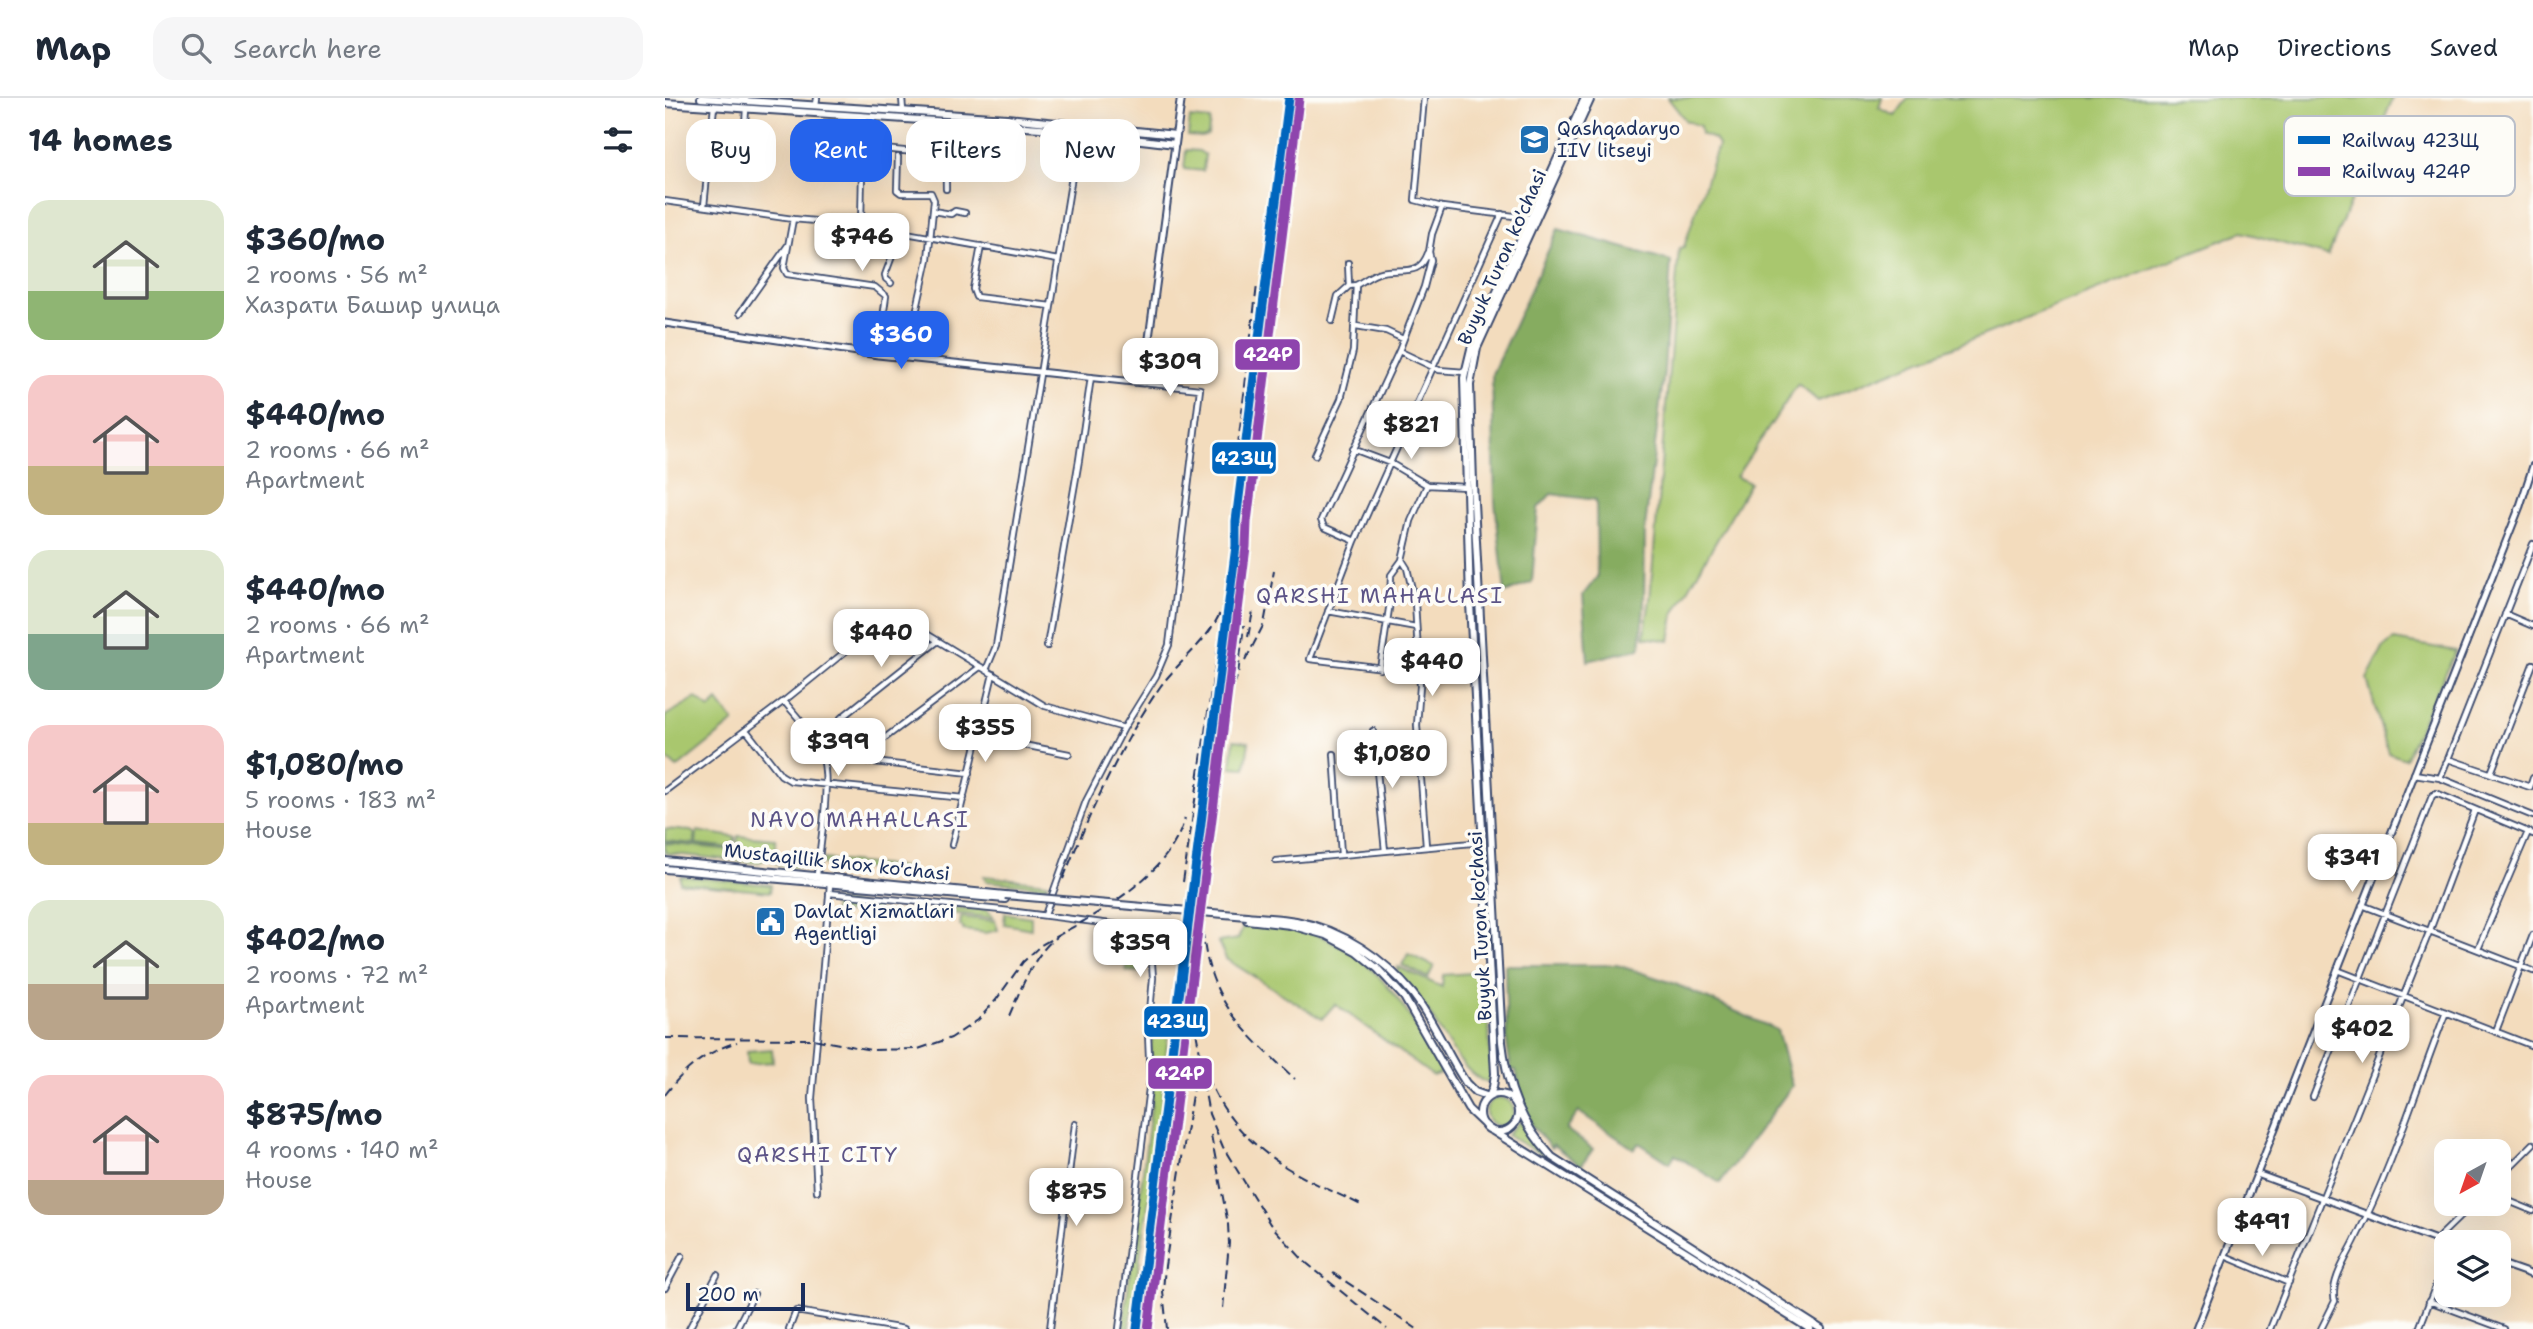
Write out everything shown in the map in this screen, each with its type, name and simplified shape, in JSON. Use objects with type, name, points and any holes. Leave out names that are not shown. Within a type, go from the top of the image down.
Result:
[{"type":"main road","points":[[701,98],[817,102],[930,119]]},
{"type":"main road","points":[[1140,140],[1175,144],[1181,98]]},
{"type":"main road","name":"Buyuk Turon ko'chasi","points":[[1585,98],[1471,349],[1465,372],[1467,486],[1502,1042],[1508,1082],[1528,1128],[1552,1157],[1821,1329]]},
{"type":"main road","name":"Buyuk Turon ko'chasi","points":[[1489,1097],[1495,1074],[1483,842],[1471,369],[1477,348],[1591,98]]},
{"type":"main road","points":[[665,103],[863,116],[900,113],[1033,120],[1176,135]]},
{"type":"main road","name":"Mustaqillik shox ko'chasi","points":[[665,861],[817,875],[889,886],[1247,918]]},
{"type":"main road","name":"Mustaqillik shox ko'chasi","points":[[665,869],[830,884],[889,886]]},
{"type":"main road","points":[[1247,918],[1294,920],[1322,928],[1350,941],[1372,956],[1413,994],[1465,1083],[1475,1092],[1489,1097],[1504,1094],[1517,1105],[1518,1117],[1511,1128],[1500,1132],[1484,1124],[1481,1106],[1489,1097]]},
{"type":"main road","points":[[1247,918],[1290,925],[1326,935],[1356,951],[1378,969],[1404,997],[1468,1109],[1488,1128],[1810,1329]]},
{"type":"street","points":[[900,113],[902,98]]},
{"type":"street","points":[[1424,98],[1415,200],[1442,207],[1530,218]]},
{"type":"street","points":[[712,119],[714,106]]},
{"type":"street","points":[[745,119],[746,108]]},
{"type":"street","points":[[1143,383],[1175,144]]},
{"type":"street","points":[[898,157],[897,190],[901,193],[931,193],[934,200],[931,237],[920,301],[906,358]]},
{"type":"street","points":[[704,206],[706,182]]},
{"type":"street","points":[[861,225],[862,182]]},
{"type":"street","points":[[946,182],[946,189]]},
{"type":"street","points":[[986,670],[996,646],[1071,182]]},
{"type":"street","points":[[665,201],[793,219],[861,225],[1058,260]]},
{"type":"street","points":[[1332,321],[1338,296],[1349,286],[1385,271],[1417,269],[1425,262],[1442,207]]},
{"type":"street","points":[[933,211],[965,213]]},
{"type":"street","points":[[1479,682],[1310,659],[1355,541],[1501,214]]},
{"type":"street","points":[[793,219],[784,268],[787,274],[876,288],[886,296],[878,355]]},
{"type":"street","points":[[891,283],[885,279],[885,275],[901,232]]},
{"type":"street","points":[[740,313],[789,242]]},
{"type":"street","points":[[981,246],[973,289],[976,297],[1051,306]]},
{"type":"street","points":[[1355,541],[1324,527],[1321,523],[1399,351],[1424,287],[1431,261],[1429,252]]},
{"type":"street","points":[[1348,263],[1349,286]]},
{"type":"street","points":[[1315,455],[1341,399],[1353,351],[1356,285]]},
{"type":"street","points":[[665,323],[878,355],[1200,389],[1169,645],[1151,684],[1124,728],[1086,801],[1045,915]]},
{"type":"street","points":[[1356,326],[1386,331],[1403,338]]},
{"type":"street","points":[[1399,351],[1434,367],[1465,372]]},
{"type":"street","points":[[1047,646],[1091,377]]},
{"type":"street","points":[[1372,411],[1406,426]]},
{"type":"street","points":[[1353,449],[1390,463],[1427,485],[1467,486]]},
{"type":"street","points":[[2196,1329],[2531,481],[2533,466]]},
{"type":"street","points":[[1380,669],[1390,602],[1389,582],[1402,560],[1411,521],[1427,485]]},
{"type":"street","points":[[2440,778],[2533,544]]},
{"type":"street","points":[[1402,560],[1407,568],[1415,601],[1419,674],[1417,725],[1426,846]]},
{"type":"street","points":[[1328,611],[1416,627]]},
{"type":"street","points":[[2505,614],[2533,626]]},
{"type":"street","points":[[665,791],[784,701],[883,621],[900,619],[1045,706],[1124,728]]},
{"type":"street","points":[[841,718],[938,641]]},
{"type":"street","points":[[2491,773],[2533,664]]},
{"type":"street","points":[[970,773],[865,761],[862,755],[980,667]]},
{"type":"street","points":[[952,845],[993,674]]},
{"type":"street","points":[[784,701],[817,742],[825,761],[817,875]]},
{"type":"street","points":[[746,730],[781,775],[792,781],[964,797]]},
{"type":"street","points":[[1374,731],[1385,851]]},
{"type":"street","points":[[978,736],[1069,754]]},
{"type":"street","points":[[1334,754],[1341,854]]},
{"type":"street","points":[[2448,759],[2530,787],[2533,778]]},
{"type":"street","points":[[2414,774],[2440,778],[2533,816]]},
{"type":"street","points":[[2313,1097],[2432,796],[2437,793],[2531,833],[2478,949]]},
{"type":"street","points":[[2270,1329],[2430,930],[2475,810]]},
{"type":"street","points":[[1276,861],[1483,842]]},
{"type":"street","points":[[817,1191],[812,1098],[830,884]]},
{"type":"street","points":[[829,893],[1045,915],[1142,928],[1150,935],[1153,978],[1148,1034],[1150,1080],[1119,1329]]},
{"type":"street","points":[[2362,905],[2533,971]]},
{"type":"street","points":[[2496,1031],[2533,935]]},
{"type":"street","points":[[2336,970],[2533,1046]]},
{"type":"street","points":[[2321,1329],[2335,1301],[2333,1294],[2340,1271],[2368,1214],[2446,1012]]},
{"type":"street","points":[[1050,1329],[1075,1124]]},
{"type":"street","points":[[2511,1166],[2533,1144]]},
{"type":"street","points":[[2526,1151],[2533,1154]]},
{"type":"street","points":[[2257,1174],[2434,1238]]},
{"type":"street","points":[[2511,1202],[2533,1211]]},
{"type":"street","points":[[2446,1230],[2461,1216]]},
{"type":"street","points":[[665,1288],[681,1256]]},
{"type":"street","points":[[2225,1256],[2289,1283]]},
{"type":"street","points":[[2511,1267],[2533,1275]]},
{"type":"street","points":[[689,1329],[717,1275]]},
{"type":"street","points":[[2419,1329],[2434,1288]]},
{"type":"street","points":[[736,1329],[754,1294]]},
{"type":"street","points":[[2429,1301],[2502,1329]]},
{"type":"street","points":[[789,1329],[796,1311],[904,1329]]},
{"type":"street","points":[[859,1329],[862,1322]]},
{"type":"green space","points":[[1668,98],[1882,98],[1879,108],[1895,116],[1908,98],[2393,98],[2386,116],[2284,116],[2284,196],[2353,196],[2328,256],[2242,232],[1818,401],[1798,384],[1736,477],[1750,483],[1674,614],[1670,641],[1644,637],[1650,599],[1679,248],[1684,247],[1718,145],[1714,139],[1701,134],[1700,126],[1686,121]]},
{"type":"green space","points":[[1190,118],[1210,120],[1208,135],[1188,136]]},
{"type":"green space","points":[[1186,150],[1199,151],[1205,155],[1203,171],[1184,169]]},
{"type":"green space","points":[[1558,229],[1671,261],[1664,372],[1645,528],[1644,607],[1640,648],[1588,661],[1583,595],[1597,577],[1596,500],[1551,494],[1538,508],[1532,582],[1505,593],[1495,502],[1492,374]]},
{"type":"green space","points":[[2394,640],[2456,651],[2405,759],[2388,753],[2367,679],[2383,648]]},
{"type":"green space","points":[[696,698],[710,709],[718,701],[734,722],[677,768],[665,757],[665,716]]},
{"type":"green space","points":[[1234,740],[1249,742],[1245,768],[1231,767]]},
{"type":"green space","points":[[665,829],[691,831],[695,834],[695,844],[665,841]]},
{"type":"green space","points":[[697,831],[735,837],[734,848],[696,844]]},
{"type":"green space","points":[[738,836],[776,839],[775,851],[737,848]]},
{"type":"green space","points":[[665,843],[771,854],[770,858],[757,863],[665,853]]},
{"type":"green space","points":[[772,854],[817,858],[812,864],[793,867],[775,863],[771,860]]},
{"type":"green space","points":[[823,859],[908,868],[908,873],[823,864]]},
{"type":"green space","points":[[680,876],[771,885],[770,892],[680,883]]},
{"type":"green space","points":[[984,876],[1048,883],[1046,887],[986,881]]},
{"type":"green space","points":[[834,901],[877,907],[879,914],[833,912]]},
{"type":"green space","points":[[943,907],[987,910],[994,918],[943,912]]},
{"type":"green space","points":[[1005,913],[1031,917],[1031,929],[1004,924]]},
{"type":"green space","points":[[961,917],[995,921],[998,930],[986,933],[963,930],[960,926]]},
{"type":"green space","points":[[1244,924],[1298,929],[1324,937],[1367,965],[1401,1004],[1442,1073],[1433,1076],[1335,1004],[1322,1019],[1226,959],[1218,942],[1238,939]]},
{"type":"green space","points":[[1128,942],[1145,943],[1143,972],[1126,971]]},
{"type":"green space","points":[[1408,954],[1434,966],[1428,978],[1402,965]]},
{"type":"green space","points":[[1505,965],[1617,965],[1673,983],[1777,1030],[1792,1086],[1720,1183],[1675,1155],[1670,1163],[1639,1143],[1634,1149],[1579,1112],[1566,1129],[1593,1149],[1581,1166],[1553,1145],[1551,1148],[1528,1121],[1516,1087],[1519,1086],[1516,1070],[1511,1070],[1507,1043]]},
{"type":"green space","points":[[1398,967],[1442,987],[1443,975],[1487,972],[1491,1080],[1488,1083],[1477,1078],[1458,1058],[1417,994],[1397,973]]},
{"type":"green space","points":[[1155,1022],[1169,1024],[1159,1136],[1129,1329],[1123,1329],[1154,1083],[1151,1045]]},
{"type":"green space","points":[[772,1049],[773,1062],[748,1064],[747,1051]]},
{"type":"green space","points":[[1500,1098],[1510,1102],[1514,1112],[1510,1122],[1500,1126],[1490,1122],[1486,1112],[1490,1102]]},
{"type":"green space","points":[[1520,1121],[1547,1158],[1507,1135]]},
{"type":"railway","points":[[1236,546],[1292,98]]},
{"type":"railway","points":[[1236,462],[1257,285]]},
{"type":"railway","points":[[1183,882],[1234,535]]},
{"type":"railway","points":[[1245,661],[1264,624],[1274,571]]},
{"type":"railway","points":[[1248,637],[1253,611]]},
{"type":"railway","points":[[1063,879],[1095,805],[1132,732],[1160,687],[1208,633],[1220,613]]},
{"type":"railway","points":[[1224,715],[1238,674],[1244,625]]},
{"type":"railway","points":[[1216,751],[1226,705]]},
{"type":"railway","points":[[1009,1016],[1040,954],[1056,937],[1115,901],[1145,878],[1169,851],[1185,818]]},
{"type":"railway","points":[[1201,891],[1202,864]]},
{"type":"railway","points":[[1201,883],[1196,925],[1194,1006],[1198,1043],[1209,1079],[1226,1112],[1253,1142],[1289,1169],[1361,1205]]},
{"type":"railway","points":[[1203,929],[1212,976],[1232,1014],[1295,1079]]},
{"type":"railway","points":[[665,1038],[813,1039],[871,1050],[918,1049],[951,1038],[978,1020],[1023,962],[1041,945],[1066,931]]},
{"type":"railway","points":[[665,1095],[697,1062],[737,1042]]},
{"type":"railway","points":[[1167,1329],[1163,1291],[1165,1266],[1196,1069]]},
{"type":"railway","points":[[1203,1082],[1209,1114],[1223,1147],[1270,1224],[1304,1261],[1387,1329]]},
{"type":"railway","points":[[1211,1135],[1228,1224],[1229,1243],[1223,1309]]},
{"type":"railway","points":[[1333,1273],[1417,1329]]},
{"type":"rail line","name":"423Щ","points":[[1137,1329],[1236,546],[1236,521],[1289,98]]},
{"type":"rail line","name":"424Р","points":[[1148,1329],[1299,99]]},
{"type":"place","name":"Qashqadaryo IIV litseyi","points":[[1534,139]]},
{"type":"place","name":"Davlat Xizmatlari Agentligi","points":[[771,922]]},
{"type":"district","name":"QARSHI MAHALLASI","points":[[1380,596]]},
{"type":"district","name":"NAVO MAHALLASI","points":[[860,820]]},
{"type":"district","name":"QARSHI CITY","points":[[818,1155]]}]
